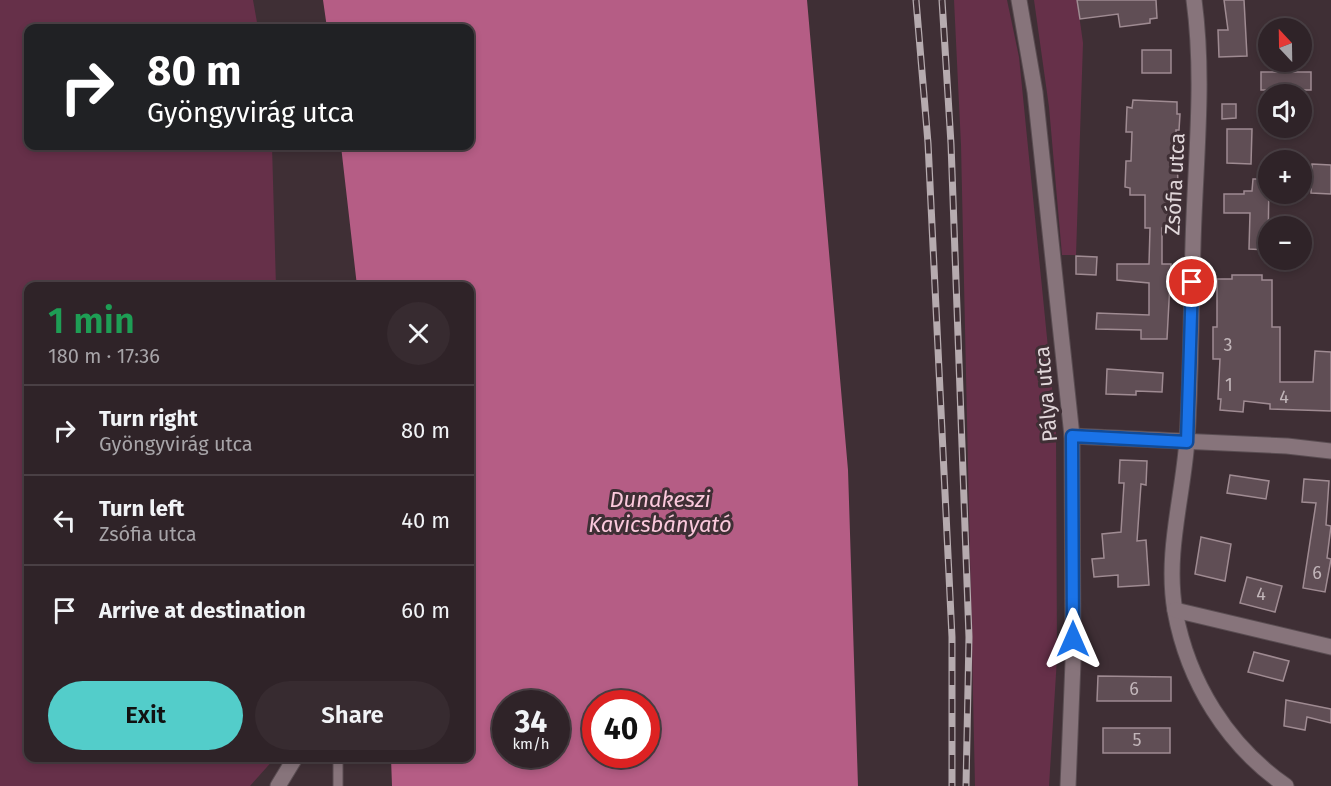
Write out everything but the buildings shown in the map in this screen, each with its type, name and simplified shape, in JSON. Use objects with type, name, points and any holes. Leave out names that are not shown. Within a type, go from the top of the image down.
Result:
[{"type":"street","name":"Pálya utca","points":[[1019,0],[1035,92],[1072,436],[1073,662],[1068,786]]},
{"type":"street","name":"Zsófia utca","points":[[1194,0],[1199,68],[1198,115],[1187,442],[1172,555],[1175,610],[1195,676],[1227,733],[1258,767],[1286,786]]},
{"type":"street","points":[[1072,436],[1287,446],[1331,451]]},
{"type":"street","points":[[1175,610],[1331,648]]},
{"type":"street","points":[[271,786],[292,763]]},
{"type":"street","points":[[278,786],[292,763]]},
{"type":"lane","points":[[338,762],[338,786]]},
{"type":"shaded area","points":[[0,0],[253,0],[257,24],[24,24],[24,150],[272,150],[276,282],[24,282],[24,762],[271,762],[250,786],[0,786]]},
{"type":"shaded area","points":[[954,0],[1007,0],[1019,57],[1056,428],[1057,658],[1049,786],[975,786],[961,145]]},
{"type":"shaded area","points":[[1034,0],[1077,0],[1083,43],[1076,255],[1062,255],[1049,107]]},
{"type":"water","name":"Dunakeszi Kavicsbányató","points":[[323,0],[807,0],[848,470],[858,786],[392,786],[391,762],[474,762],[474,282],[357,282],[341,150],[474,150],[474,24],[326,24]]},
{"type":"railway","points":[[916,0],[928,143],[952,637],[952,786]]},
{"type":"railway","points":[[942,0],[951,144],[969,637],[966,786]]},
{"type":"route","points":[[1073,639],[1072,436],[1187,442],[1192,282]]}]
